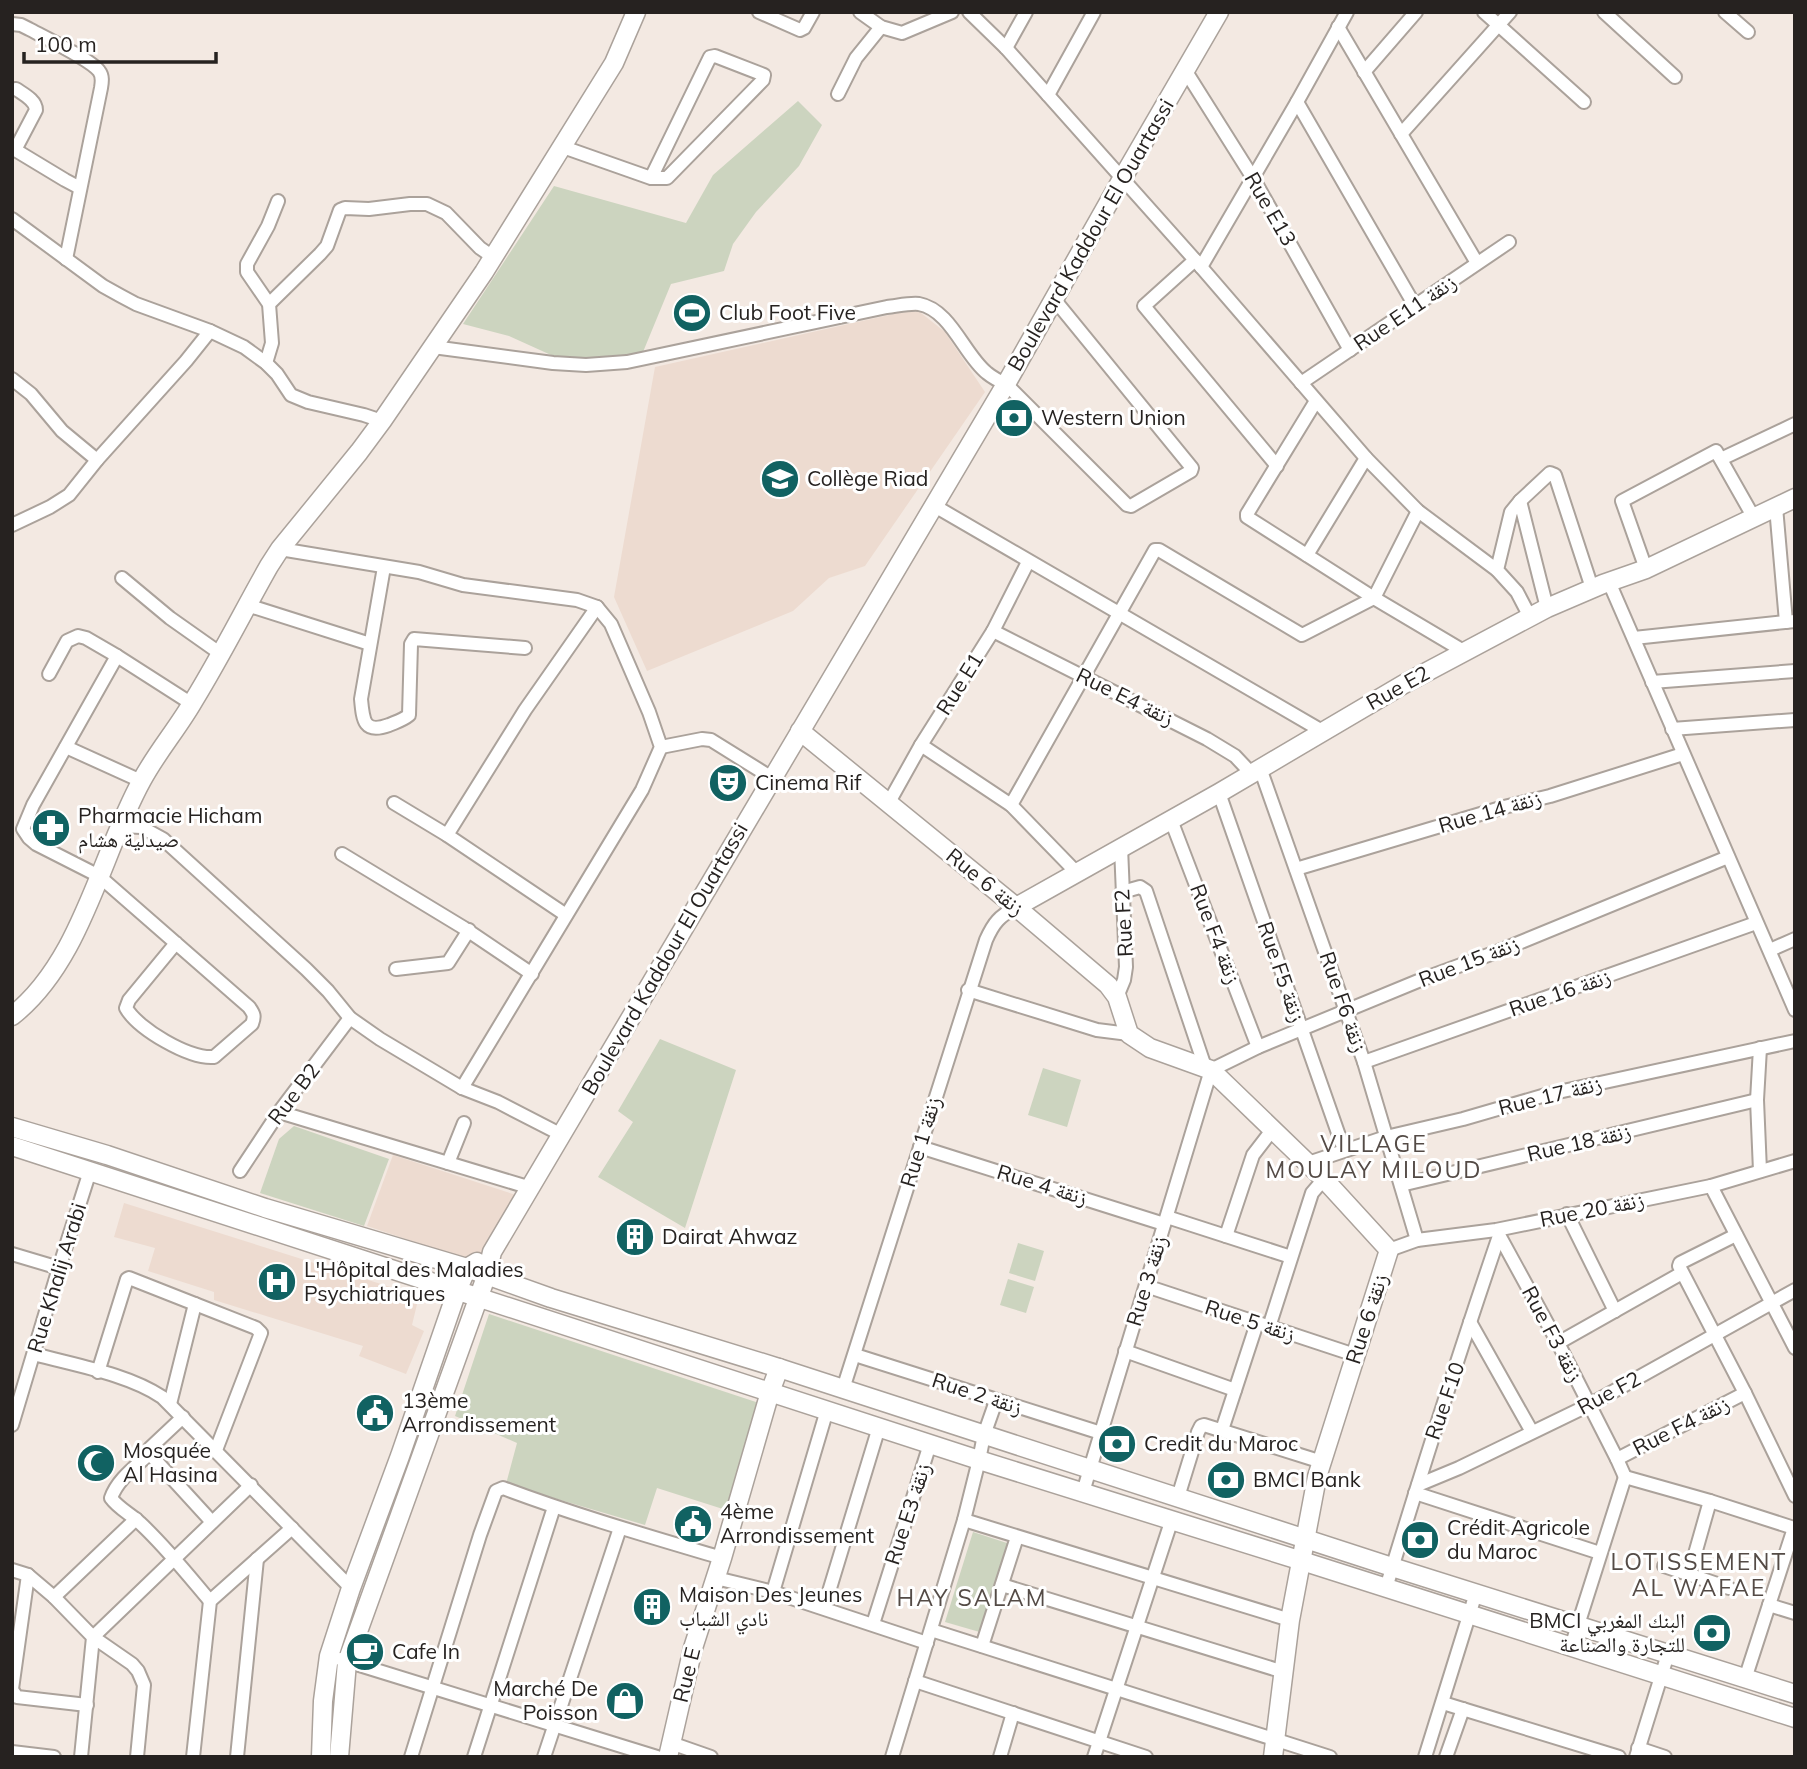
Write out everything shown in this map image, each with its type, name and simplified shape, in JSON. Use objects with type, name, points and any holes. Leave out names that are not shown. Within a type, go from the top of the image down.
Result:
[{"type":"main road","points":[[12,1016],[37,992],[54,970],[73,936],[141,782],[192,704],[281,549],[382,421],[493,257],[614,63],[636,12]]},
{"type":"main road","name":"Boulevard Kaddour El Ouartassi","points":[[492,1252],[1006,384],[1219,12]]},
{"type":"main road","name":"Rue E2","points":[[1016,907],[1219,793],[1322,731],[1547,608],[1646,569],[1795,498]]},
{"type":"main road","name":"Rue 6 زنقة","points":[[800,731],[1108,985],[1117,997],[1129,1034],[1134,1039],[1150,1048],[1208,1069],[1308,1163],[1389,1250],[1322,1462],[1310,1513],[1290,1620],[1274,1749]]},
{"type":"main road","points":[[12,1127],[107,1155],[265,1208],[487,1274],[551,1298],[779,1368],[1392,1567],[1795,1694]]},
{"type":"main road","points":[[12,1146],[979,1460],[1793,1716]]},
{"type":"main road","points":[[321,1757],[323,1701],[329,1656],[351,1588],[457,1291],[467,1268],[492,1252]]},
{"type":"main road","points":[[339,1757],[347,1662],[487,1274],[492,1252]]},
{"type":"main road","name":"Rue E","points":[[669,1750],[693,1648],[779,1368]]},
{"type":"main road","points":[[416,1407],[434,1417]]},
{"type":"street","points":[[759,12],[800,30],[813,12]]},
{"type":"street","points":[[859,12],[881,27],[902,33],[952,12]]},
{"type":"street","points":[[969,12],[1006,48],[1198,263],[1366,458],[1418,511],[1497,570],[1517,592],[1530,617]]},
{"type":"street","points":[[1006,48],[1026,12]]},
{"type":"street","points":[[1048,95],[1094,12]]},
{"type":"street","points":[[1278,466],[1144,306],[1198,263],[1253,178],[1347,12]]},
{"type":"street","points":[[1364,72],[1416,12]]},
{"type":"street","points":[[1484,12],[1584,102]]},
{"type":"street","points":[[1401,134],[1510,12]]},
{"type":"street","points":[[1725,12],[1748,32]]},
{"type":"street","points":[[1612,15],[1675,77]]},
{"type":"street","points":[[12,24],[22,25],[80,58],[100,73],[102,81],[66,258]]},
{"type":"street","points":[[838,93],[856,58],[881,27]]},
{"type":"street","points":[[1338,27],[1478,263]]},
{"type":"street","points":[[563,147],[651,177],[664,179],[670,176],[763,80],[764,75],[715,56],[710,57],[651,177]]},
{"type":"street","name":"Rue E13","points":[[1185,70],[1253,178],[1350,350]]},
{"type":"street","points":[[16,89],[33,102],[36,110],[14,149],[80,188]]},
{"type":"street","points":[[1297,102],[1415,306]]},
{"type":"street","points":[[266,363],[272,343],[269,304],[247,272],[247,264],[278,201]]},
{"type":"street","points":[[269,304],[327,246],[340,210],[345,208],[369,209],[428,204],[446,213],[493,257]]},
{"type":"street","points":[[12,219],[103,286],[129,300],[244,347],[277,374],[291,395],[382,421]]},
{"type":"street","name":"Rue E11 زنقة","points":[[1301,383],[1509,242]]},
{"type":"street","points":[[433,347],[552,363],[586,365],[627,362],[910,304],[922,305],[951,326],[985,372],[1006,384],[1130,506],[1192,470],[1054,299]]},
{"type":"street","points":[[12,525],[64,499],[210,331]]},
{"type":"street","points":[[12,379],[31,394],[61,430],[97,460]]},
{"type":"street","points":[[1316,401],[1247,515],[1374,598],[1465,652]]},
{"type":"street","points":[[1721,459],[1795,424]]},
{"type":"street","points":[[1646,569],[1622,501],[1716,451],[1754,517]]},
{"type":"street","points":[[1307,555],[1366,458]]},
{"type":"street","points":[[1497,570],[1510,516],[1520,501],[1550,473],[1555,475],[1601,585],[1634,638],[1795,1010]]},
{"type":"street","points":[[1520,501],[1547,608]]},
{"type":"street","points":[[933,505],[1322,731]]},
{"type":"street","points":[[1634,638],[1790,621],[1776,507]]},
{"type":"street","points":[[1011,805],[1157,549],[1301,635],[1374,598],[1418,511]]},
{"type":"street","points":[[281,549],[419,572],[463,585],[577,600],[597,607],[611,624],[662,747],[642,790],[463,1088]]},
{"type":"street","name":"Rue E1","points":[[888,804],[993,631],[1028,562]]},
{"type":"street","points":[[384,567],[361,699],[368,726],[376,729],[409,715],[411,644],[414,639],[525,648]]},
{"type":"street","points":[[122,578],[170,618],[221,654]]},
{"type":"street","points":[[247,605],[370,644]]},
{"type":"street","points":[[447,835],[525,710],[597,607]]},
{"type":"street","name":"Rue E4 زنقة","points":[[993,631],[1223,748],[1255,770]]},
{"type":"street","points":[[49,674],[67,641],[78,636],[117,656],[192,704]]},
{"type":"street","points":[[117,656],[23,829],[36,844],[99,876],[242,1000],[254,1014],[252,1024],[214,1057],[192,1054],[164,1041],[126,1008],[129,1000],[176,943]]},
{"type":"street","points":[[1652,682],[1795,671]]},
{"type":"street","points":[[1672,729],[1795,720]]},
{"type":"street","points":[[662,747],[702,739],[711,740],[772,778]]},
{"type":"street","points":[[921,746],[1011,805],[1077,873]]},
{"type":"street","points":[[66,747],[141,782]]},
{"type":"street","name":"Rue 14 زنقة","points":[[1296,869],[1504,807],[1550,796],[1683,754]]},
{"type":"street","name":"Rue F6 زنقة","points":[[1255,770],[1296,869],[1364,1062],[1417,1240]]},
{"type":"street","name":"Rue F5 زنقة","points":[[1219,793],[1344,1150]]},
{"type":"street","points":[[394,803],[447,835],[566,915]]},
{"type":"street","name":"Rue F4 زنقة","points":[[1171,820],[1258,1047]]},
{"type":"street","points":[[120,826],[141,827],[163,839],[312,975],[350,1018],[380,1039],[463,1088],[498,1102],[562,1135]]},
{"type":"street","name":"Rue F2","points":[[1117,997],[1124,981],[1126,967],[1121,847]]},
{"type":"street","points":[[342,854],[468,930],[532,974]]},
{"type":"street","name":"Rue 15 زنقة","points":[[1208,1069],[1346,1010],[1499,951],[1728,857]]},
{"type":"street","points":[[1122,892],[1140,887],[1146,891],[1208,1069]]},
{"type":"street","name":"Rue 1 زنقة","points":[[843,1389],[968,990],[992,925],[1000,916],[1016,907]]},
{"type":"street","name":"Rue 16 زنقة","points":[[1364,1062],[1756,923]]},
{"type":"street","points":[[396,970],[448,963],[468,930]]},
{"type":"street","points":[[1770,950],[1795,939]]},
{"type":"street","points":[[968,990],[1097,1030],[1129,1034]]},
{"type":"street","name":"Rue B2","points":[[240,1171],[279,1112],[350,1018]]},
{"type":"street","name":"Rue 17 زنقة","points":[[1308,1163],[1387,1137],[1463,1119],[1549,1094],[1795,1041]]},
{"type":"street","points":[[1760,1048],[1757,1100],[1760,1171]]},
{"type":"street","name":"Rue 3 زنقة","points":[[1083,1492],[1208,1069]]},
{"type":"street","name":"Rue 18 زنقة","points":[[1401,1185],[1757,1100]]},
{"type":"street","points":[[279,1112],[531,1188]]},
{"type":"street","points":[[448,1163],[464,1123]]},
{"type":"street","points":[[1226,1236],[1253,1155],[1273,1129]]},
{"type":"street","name":"Rue 4 زنقة","points":[[920,1147],[1291,1257]]},
{"type":"street","name":"Rue 20 زنقة","points":[[1389,1250],[1417,1240],[1498,1233],[1567,1214],[1711,1186],[1795,1161]]},
{"type":"street","name":"Rue Khalij Arabi","points":[[12,1425],[90,1171]]},
{"type":"street","points":[[1222,1430],[1235,1390],[1291,1257],[1312,1193],[1324,1179]]},
{"type":"street","points":[[1711,1186],[1793,1343]]},
{"type":"street","points":[[1567,1214],[1615,1311]]},
{"type":"street","name":"Rue F10","points":[[1386,1588],[1498,1233]]},
{"type":"street","name":"Rue F3 زنقة","points":[[1498,1233],[1558,1343],[1625,1477]]},
{"type":"street","points":[[1736,1235],[1680,1263],[1679,1266],[1795,1496]]},
{"type":"street","points":[[12,1254],[59,1268]]},
{"type":"street","points":[[1558,1343],[1682,1273]]},
{"type":"street","points":[[99,1371],[129,1278],[256,1328],[261,1333],[216,1450]]},
{"type":"street","name":"Rue 5 زنقة","points":[[1146,1286],[1355,1355]]},
{"type":"street","name":"Rue F2","points":[[1417,1489],[1589,1405],[1795,1290]]},
{"type":"street","points":[[170,1404],[194,1304]]},
{"type":"street","points":[[1470,1322],[1532,1432]]},
{"type":"street","points":[[1125,1351],[1235,1390]]},
{"type":"street","points":[[34,1354],[99,1371],[149,1388],[170,1404],[351,1588]]},
{"type":"street","name":"Rue 2 زنقة","points":[[855,1355],[1101,1433]]},
{"type":"street","name":"Rue F4 زنقة","points":[[1617,1458],[1745,1393]]},
{"type":"street","points":[[892,1757],[964,1520],[984,1435],[996,1401]]},
{"type":"street","points":[[773,1592],[827,1410]]},
{"type":"street","points":[[183,1417],[123,1478],[111,1499],[174,1558],[210,1601]]},
{"type":"street","points":[[1178,1497],[1199,1429],[1204,1425],[1322,1462]]},
{"type":"street","points":[[824,1608],[879,1427]]},
{"type":"street","name":"Rue E3 زنقة","points":[[873,1624],[930,1444]]},
{"type":"street","points":[[149,1454],[212,1522]]},
{"type":"street","points":[[1571,1647],[1625,1477],[1795,1528],[1745,1679]]},
{"type":"street","points":[[81,1757],[93,1637],[251,1485]]},
{"type":"street","points":[[411,1757],[496,1491],[503,1488],[554,1507],[722,1558]]},
{"type":"street","points":[[1417,1489],[1600,1553]]},
{"type":"street","points":[[1689,1575],[1710,1501]]},
{"type":"street","points":[[474,1757],[554,1507]]},
{"type":"street","points":[[54,1597],[136,1520]]},
{"type":"street","points":[[964,1520],[1290,1620]]},
{"type":"street","points":[[1094,1757],[1172,1520]]},
{"type":"street","points":[[193,1757],[210,1601],[292,1528]]},
{"type":"street","points":[[544,1757],[620,1528]]},
{"type":"street","points":[[982,1646],[1017,1536]]},
{"type":"street","points":[[237,1757],[257,1559]]},
{"type":"street","points":[[1664,1566],[1729,1588]]},
{"type":"street","points":[[12,1570],[28,1574],[93,1637],[138,1671],[144,1685],[136,1757]]},
{"type":"street","points":[[28,1574],[12,1690],[17,1697],[87,1705]]},
{"type":"street","points":[[716,1578],[773,1592],[873,1624],[982,1646],[1116,1689],[1274,1749],[1330,1757]]},
{"type":"street","points":[[1002,1585],[1284,1672]]},
{"type":"street","points":[[1425,1757],[1476,1593]]},
{"type":"street","points":[[1769,1605],[1795,1614]]},
{"type":"street","points":[[1665,1757],[1637,1753],[1668,1654]]},
{"type":"street","points":[[329,1656],[657,1757]]},
{"type":"street","points":[[915,1681],[1146,1757]]},
{"type":"street","points":[[1443,1703],[1619,1757]]},
{"type":"street","points":[[1446,1757],[1463,1710]]},
{"type":"street","points":[[1000,1757],[1013,1713]]},
{"type":"street","points":[[669,1750],[710,1757]]},
{"type":"street","points":[[12,1752],[54,1757]]},
{"type":"shaded area","name":"Collège Riad","points":[[916,309],[945,332],[985,392],[865,566],[829,578],[793,611],[647,671],[614,597],[655,367]]},
{"type":"shaded area","points":[[393,1155],[516,1195],[481,1264],[367,1226]]},
{"type":"shaded area","name":"L'Hôpital des Maladies Psychiatriques","points":[[124,1203],[419,1296],[412,1325],[424,1331],[406,1374],[359,1356],[363,1346],[214,1300],[214,1292],[148,1271],[155,1248],[114,1237]]},
{"type":"green space","points":[[798,101],[822,125],[799,166],[756,212],[733,244],[724,271],[671,284],[643,352],[614,362],[562,360],[509,336],[463,324],[554,186],[686,223],[713,175]]},
{"type":"green space","points":[[660,1039],[736,1070],[685,1228],[598,1177],[633,1122],[618,1111]]},
{"type":"green space","points":[[1043,1068],[1081,1080],[1067,1127],[1028,1115]]},
{"type":"green space","points":[[294,1126],[389,1159],[364,1226],[260,1193],[279,1139]]},
{"type":"green space","points":[[1018,1243],[1044,1251],[1035,1281],[1009,1273]]},
{"type":"green space","points":[[1008,1279],[1034,1287],[1026,1313],[1000,1305]]},
{"type":"green space","points":[[489,1314],[759,1403],[726,1510],[657,1488],[645,1525],[506,1484],[517,1443],[455,1416]]},
{"type":"green space","points":[[973,1532],[1010,1544],[983,1633],[945,1622]]},
{"type":"place","name":"Club Foot Five","points":[[692,313]]},
{"type":"place","name":"Western Union","points":[[1014,418]]},
{"type":"place","name":"Collège Riad","points":[[780,479]]},
{"type":"place","name":"Cinema Rif","points":[[728,783]]},
{"type":"place","name":"Pharmacie Hicham صيدلية هشام","points":[[51,828]]},
{"type":"place","name":"Dairat Ahwaz","points":[[635,1237]]},
{"type":"place","name":"L'Hôpital des Maladies Psychiatriques","points":[[277,1282]]},
{"type":"place","name":"13ème Arrondissement","points":[[375,1413]]},
{"type":"place","name":"Credit du Maroc","points":[[1117,1444]]},
{"type":"place","name":"Mosquée Al Hasina","points":[[96,1463]]},
{"type":"place","name":"BMCI Bank","points":[[1226,1480]]},
{"type":"place","name":"4ème Arrondissement","points":[[693,1524]]},
{"type":"place","name":"Crédit Agricole du Maroc","points":[[1420,1540]]},
{"type":"place","name":"Maison Des Jeunes نادي الشباب","points":[[652,1607]]},
{"type":"place","name":"BMCI البنك المغربي للتجارة والصناعة","points":[[1712,1633]]},
{"type":"place","name":"Cafe In","points":[[365,1652]]},
{"type":"place","name":"Marché De Poisson","points":[[625,1701]]},
{"type":"district","name":"VILLAGE MOULAY MILOUD","points":[[1374,1157]]},
{"type":"district","name":"LOTISSEMENT AL WAFAE","points":[[1699,1575]]},
{"type":"district","name":"HAY SALAM","points":[[972,1598]]}]
